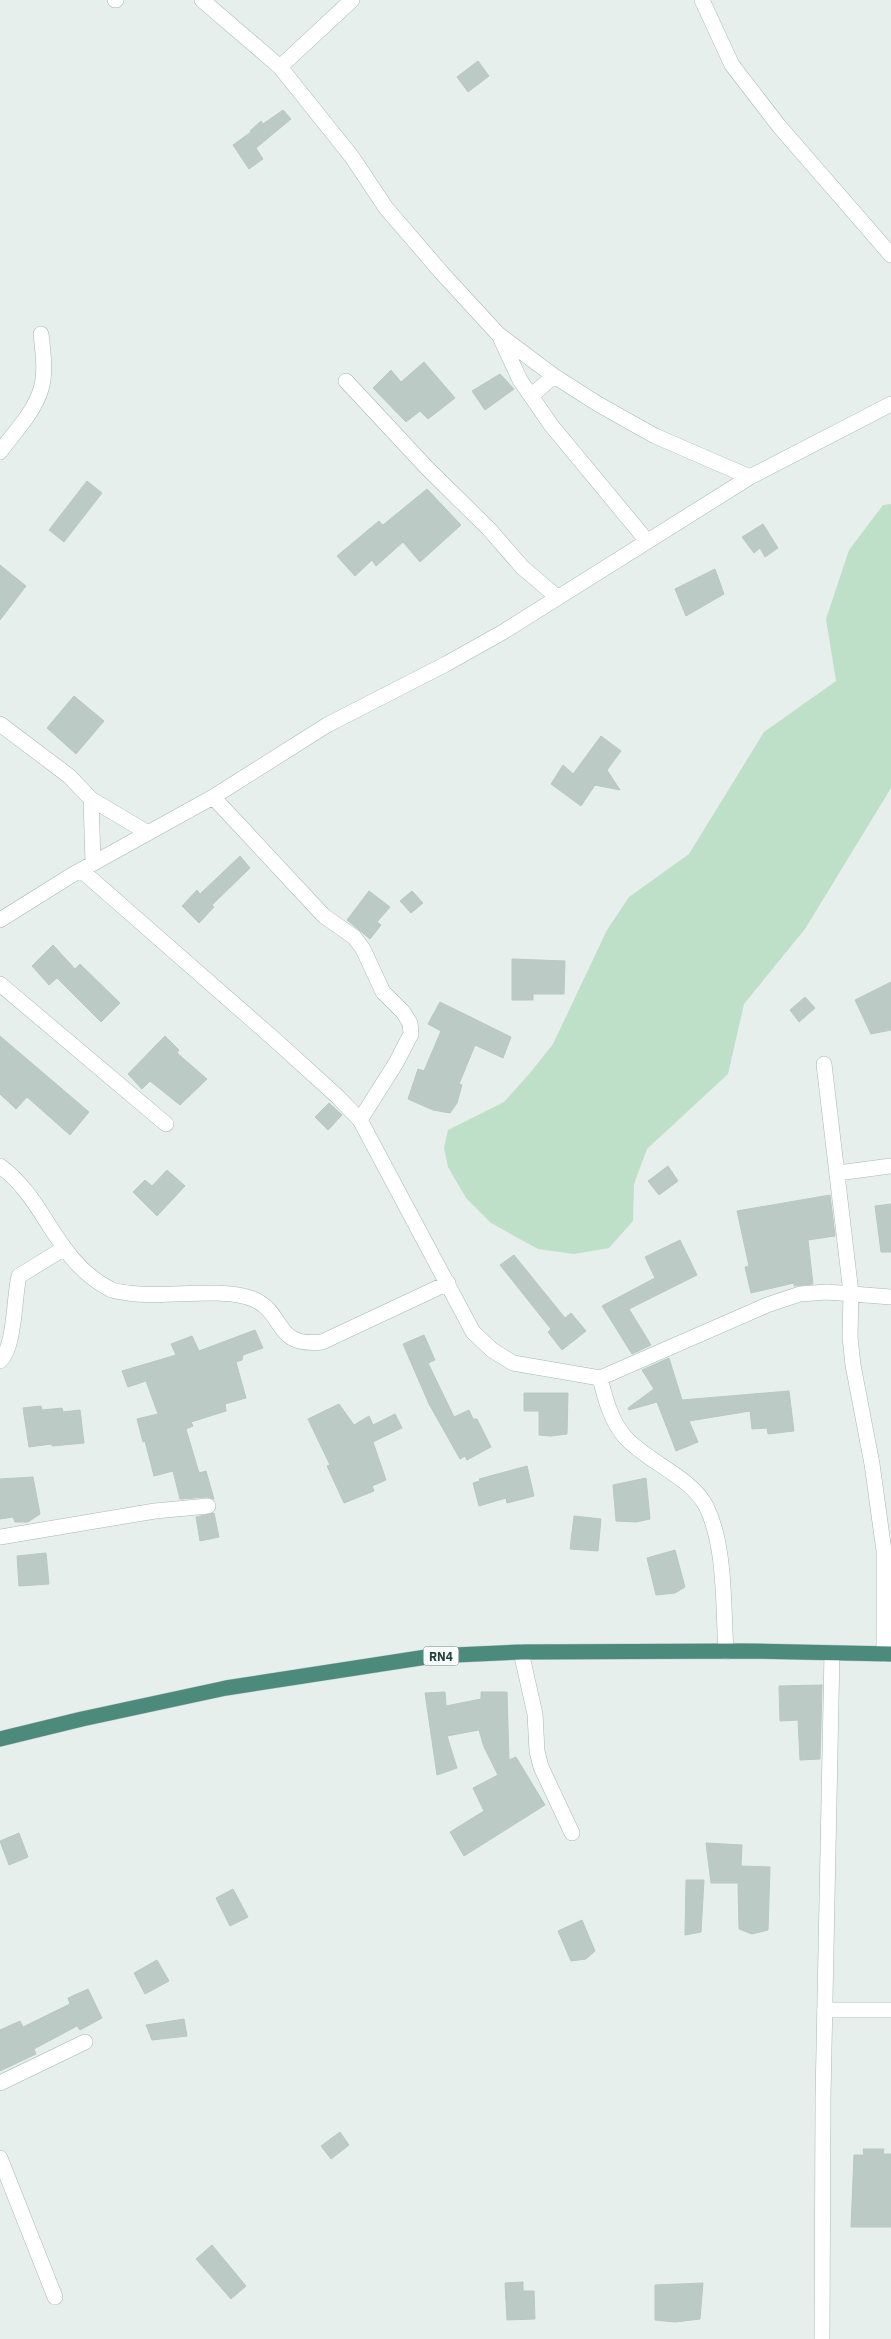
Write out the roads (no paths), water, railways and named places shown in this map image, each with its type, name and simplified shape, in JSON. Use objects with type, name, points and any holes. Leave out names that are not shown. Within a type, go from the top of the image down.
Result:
[{"type":"highway","name":"RN4","points":[[0,1739],[63,1723],[226,1688],[433,1656],[520,1652],[888,1654]]},
{"type":"street","points":[[202,0],[280,67],[352,157],[386,208],[477,313],[498,334],[554,376],[655,436],[750,477]]},
{"type":"street","points":[[280,67],[352,0]]},
{"type":"street","points":[[702,0],[714,28],[738,73],[779,126],[891,255]]},
{"type":"street","points":[[0,452],[35,405],[42,388],[44,370],[42,334]]},
{"type":"street","points":[[498,334],[520,380],[585,467],[647,541]]},
{"type":"street","points":[[532,396],[554,376]]},
{"type":"street","points":[[346,381],[427,468],[489,529],[522,566],[557,597]]},
{"type":"street","points":[[0,920],[87,866],[213,797],[327,726],[446,664],[750,477],[891,404]]},
{"type":"street","points":[[0,724],[69,776],[91,799],[148,833]]},
{"type":"street","points":[[213,797],[324,916],[354,937],[383,992],[403,1012],[410,1023],[411,1034],[396,1063],[360,1120]]},
{"type":"street","points":[[87,866],[91,799]]},
{"type":"street","points":[[87,866],[338,1096],[360,1120],[473,1332],[492,1350],[513,1363],[600,1378],[767,1305],[800,1294],[850,1293],[891,1296]]},
{"type":"street","points":[[0,984],[166,1124]]},
{"type":"street","points":[[824,1064],[838,1173],[850,1293],[850,1337],[872,1464],[884,1551],[888,1654]]},
{"type":"street","points":[[0,1166],[16,1178],[63,1249],[87,1275],[111,1290],[142,1295],[234,1294],[253,1299],[266,1307],[289,1337],[304,1344],[322,1342],[448,1283]]},
{"type":"street","points":[[838,1173],[891,1166]]},
{"type":"street","points":[[0,1361],[8,1346],[15,1312],[15,1293],[20,1276],[63,1249]]},
{"type":"street","points":[[600,1378],[613,1417],[625,1437],[651,1459],[676,1476],[705,1504],[713,1524],[720,1562],[726,1652]]},
{"type":"street","points":[[0,1537],[154,1511],[208,1506]]},
{"type":"street","points":[[520,1652],[535,1714],[537,1751],[541,1767],[572,1833]]},
{"type":"street","points":[[822,2339],[825,2010],[832,1653]]},
{"type":"street","points":[[825,2010],[891,2010]]},
{"type":"street","points":[[0,2083],[85,2042]]},
{"type":"street","points":[[0,2158],[55,2297]]}]
